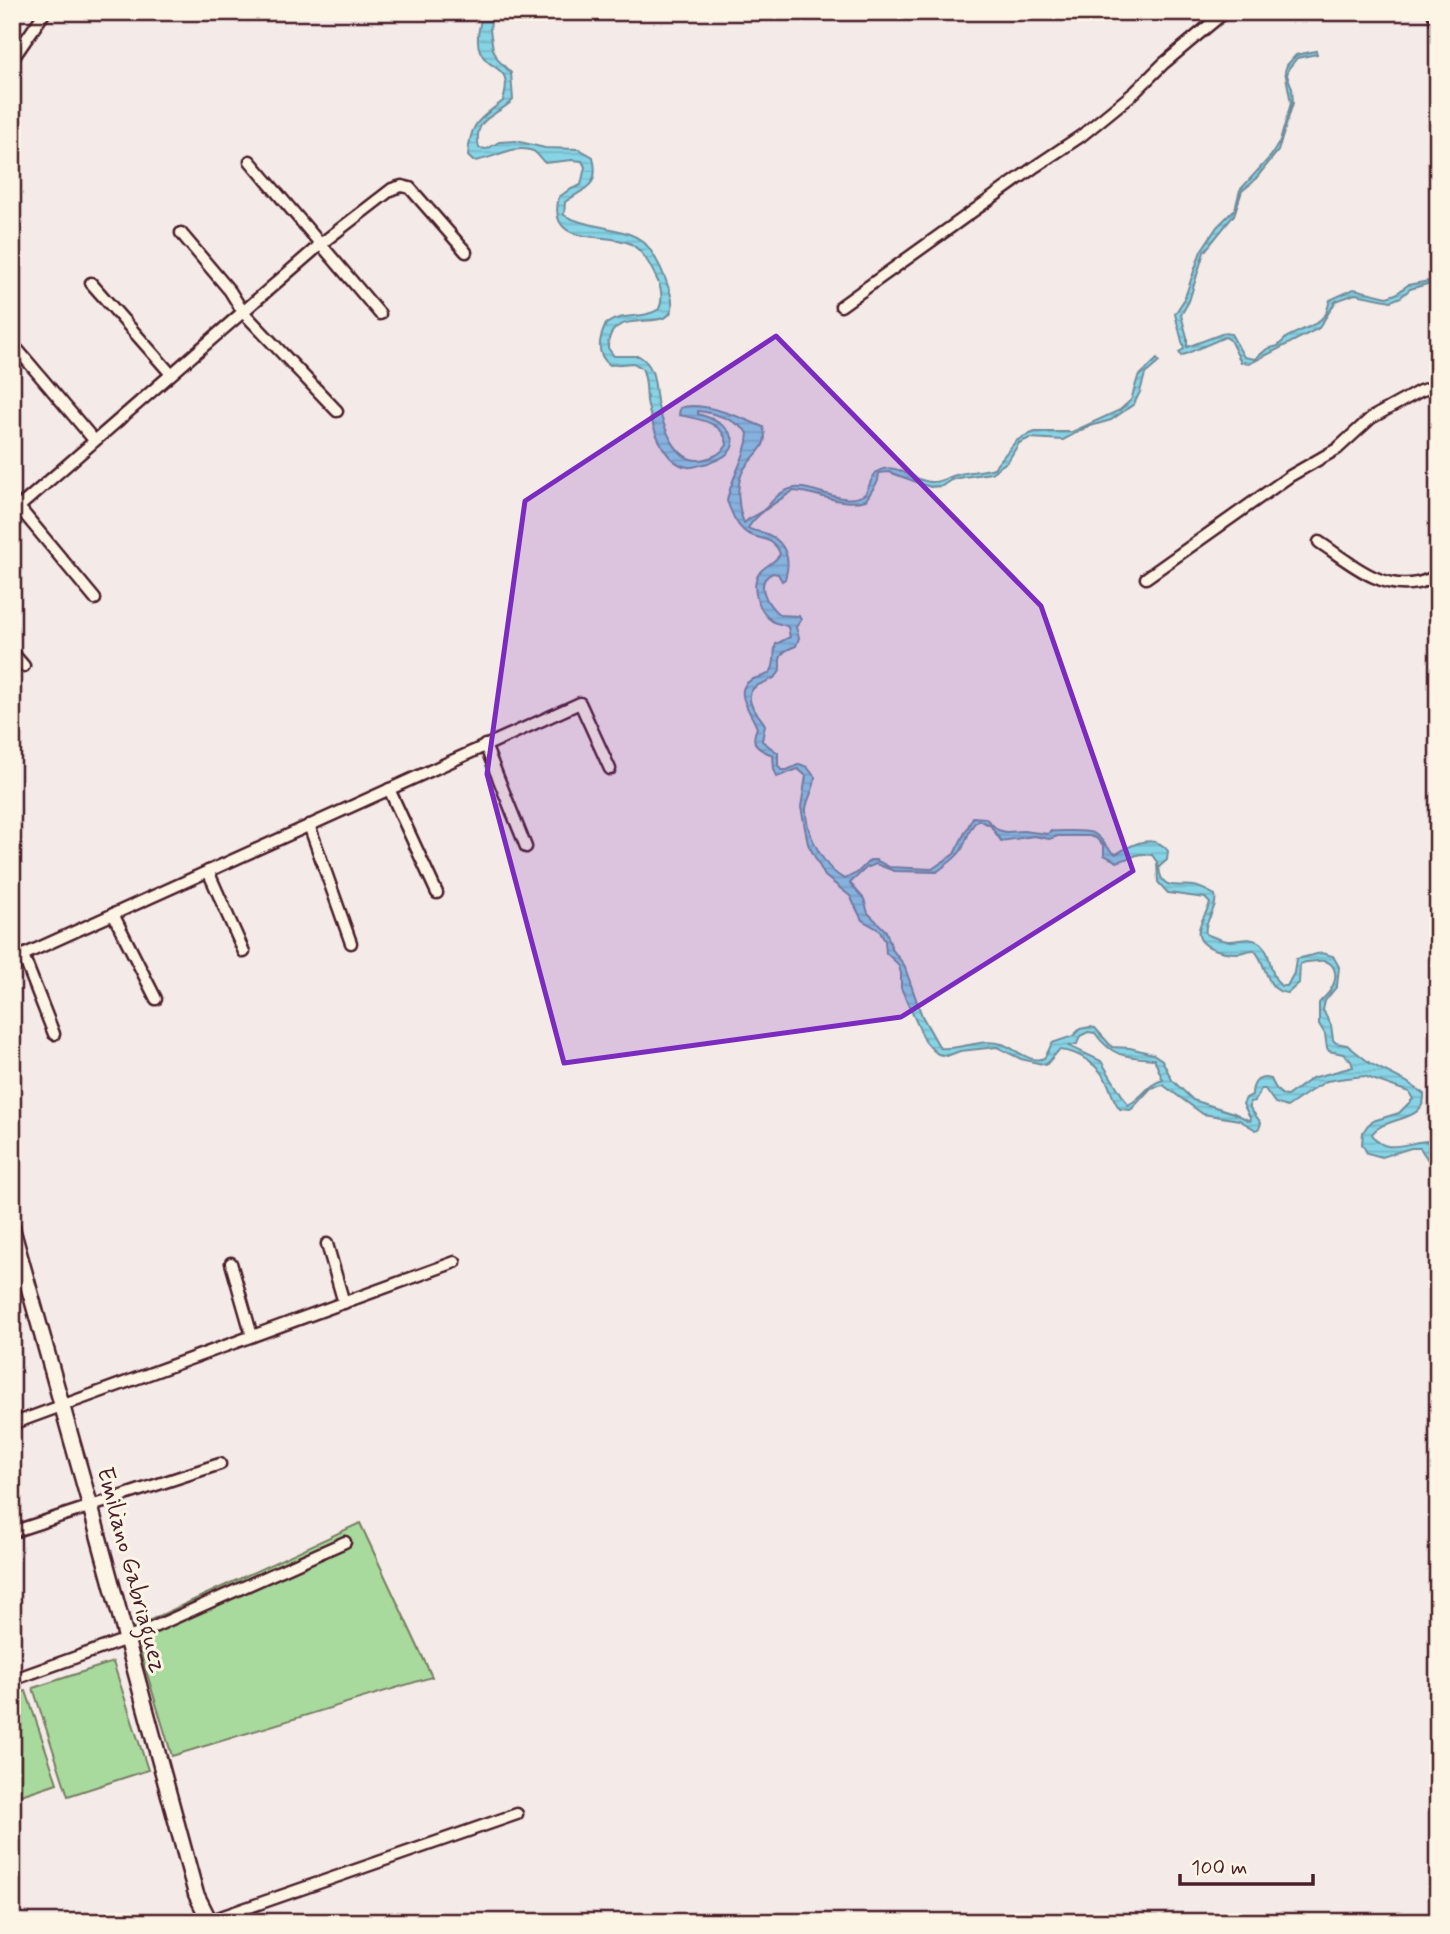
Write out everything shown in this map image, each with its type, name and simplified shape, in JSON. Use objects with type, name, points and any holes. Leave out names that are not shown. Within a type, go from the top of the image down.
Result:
[{"type":"main road","points":[[1435,12],[1438,21]]},
{"type":"main road","name":"Emiliano Gabriaguez","points":[[13,1234],[196,1894],[208,1921]]},
{"type":"street","points":[[12,60],[46,12]]},
{"type":"street","points":[[841,306],[1080,136],[1135,92],[1163,64],[1225,12]]},
{"type":"street","points":[[250,161],[380,314]]},
{"type":"street","points":[[95,599],[15,506],[322,243],[392,189],[402,186],[410,188],[466,252]]},
{"type":"street","points":[[181,233],[230,291],[243,312],[337,411]]},
{"type":"street","points":[[91,283],[171,374]]},
{"type":"street","points":[[18,350],[94,440]]},
{"type":"street","points":[[1146,578],[1290,476],[1338,449],[1371,418],[1420,391],[1438,386]]},
{"type":"street","points":[[1319,542],[1374,578],[1397,584],[1417,584],[1438,576]]},
{"type":"street","points":[[12,652],[24,666]]},
{"type":"street","points":[[12,960],[580,703],[610,769]]},
{"type":"street","points":[[485,746],[526,847]]},
{"type":"street","points":[[389,789],[436,893]]},
{"type":"street","points":[[309,825],[351,943]]},
{"type":"street","points":[[208,871],[244,952]]},
{"type":"street","points":[[113,914],[156,999]]},
{"type":"street","points":[[23,955],[54,1034]]},
{"type":"street","points":[[327,1244],[344,1303]]},
{"type":"street","points":[[12,1424],[455,1262]]},
{"type":"street","points":[[231,1263],[252,1336]]},
{"type":"street","points":[[12,1532],[220,1464]]},
{"type":"street","points":[[12,1680],[127,1639],[345,1542]]},
{"type":"street","points":[[208,1921],[517,1814]]},
{"type":"highlighted area","points":[[776,336],[1041,606],[1133,871],[901,1017],[564,1063],[487,774],[525,501]]},
{"type":"green space","points":[[360,1523],[432,1677],[172,1756],[133,1628]]},
{"type":"green space","points":[[113,1662],[148,1770],[68,1796],[33,1688]]},
{"type":"green space","points":[[26,1691],[57,1783],[12,1798],[12,1695]]},
{"type":"water","points":[[483,12],[492,12],[490,30],[493,49],[498,60],[511,73],[513,100],[482,124],[478,138],[479,148],[487,149],[499,142],[516,141],[545,148],[579,149],[593,157],[593,180],[585,189],[565,202],[564,215],[574,220],[621,231],[641,241],[649,248],[661,269],[670,292],[672,308],[667,316],[658,320],[620,325],[611,333],[608,348],[614,356],[639,356],[650,367],[665,426],[673,443],[684,456],[700,460],[708,458],[719,454],[727,445],[725,437],[716,426],[679,415],[680,408],[710,408],[763,427],[763,445],[744,469],[739,482],[739,503],[744,523],[763,511],[788,489],[803,488],[848,499],[865,494],[874,475],[885,469],[891,468],[924,481],[934,482],[994,468],[1016,441],[1025,436],[1035,432],[1072,432],[1120,410],[1131,400],[1138,377],[1157,359],[1159,362],[1145,374],[1134,404],[1111,420],[1087,427],[1063,440],[1030,438],[1019,443],[1008,461],[991,473],[964,477],[951,480],[942,486],[930,487],[889,472],[879,473],[878,481],[866,500],[848,502],[793,491],[756,518],[748,528],[766,534],[780,543],[784,548],[788,566],[782,581],[778,574],[773,573],[767,577],[764,593],[780,615],[799,616],[801,620],[796,627],[799,638],[796,646],[782,654],[780,671],[751,691],[753,707],[765,725],[762,741],[778,753],[781,770],[800,764],[807,767],[815,777],[806,809],[809,828],[823,859],[845,879],[857,873],[870,860],[889,867],[932,869],[954,854],[973,817],[985,818],[998,830],[1006,832],[1092,832],[1116,854],[1142,842],[1162,845],[1168,851],[1167,860],[1159,867],[1163,881],[1171,885],[1197,887],[1215,895],[1206,934],[1225,941],[1248,939],[1260,943],[1281,986],[1287,986],[1294,973],[1296,959],[1321,953],[1333,956],[1339,967],[1337,986],[1325,1001],[1323,1010],[1331,1025],[1333,1040],[1347,1045],[1371,1064],[1424,1094],[1423,1103],[1412,1115],[1385,1124],[1372,1134],[1384,1145],[1392,1146],[1435,1141],[1438,1144],[1438,1175],[1420,1148],[1382,1157],[1367,1153],[1362,1144],[1363,1132],[1368,1125],[1399,1113],[1413,1099],[1409,1092],[1364,1076],[1327,1081],[1287,1107],[1275,1103],[1265,1089],[1261,1089],[1255,1101],[1250,1102],[1250,1108],[1261,1123],[1256,1130],[1239,1120],[1203,1114],[1163,1085],[1151,1088],[1131,1110],[1120,1109],[1100,1071],[1081,1056],[1067,1051],[1059,1050],[1046,1065],[1021,1059],[997,1047],[960,1051],[947,1056],[938,1054],[925,1041],[901,988],[898,964],[886,953],[885,941],[879,930],[862,920],[850,896],[825,876],[808,844],[801,807],[806,776],[798,769],[777,777],[773,755],[760,749],[755,743],[757,728],[744,701],[744,688],[748,682],[770,673],[776,644],[790,637],[788,627],[774,622],[763,612],[755,584],[760,572],[780,554],[774,544],[744,531],[727,501],[745,450],[748,433],[725,418],[698,411],[698,414],[721,424],[729,431],[733,446],[719,459],[692,467],[679,464],[659,441],[651,420],[642,368],[633,363],[610,365],[605,361],[600,351],[600,341],[606,324],[619,318],[659,309],[661,293],[648,263],[634,246],[618,240],[579,235],[568,231],[561,224],[557,213],[559,197],[581,185],[585,167],[582,161],[545,163],[535,152],[526,149],[511,150],[473,161],[468,156],[471,136],[477,123],[503,101],[506,89],[503,74],[484,58],[480,51],[478,37]],"holes":[[[978,820],[990,825],[1001,841],[1034,836],[1049,839],[1058,836],[1089,836],[1096,838],[1104,846],[1104,855],[1117,862],[1140,854],[1152,855],[1157,862],[1158,882],[1168,893],[1205,898],[1210,903],[1199,929],[1201,941],[1225,952],[1254,950],[1270,982],[1280,991],[1288,993],[1299,983],[1300,964],[1318,961],[1329,963],[1334,969],[1335,979],[1330,991],[1319,1003],[1319,1024],[1325,1034],[1329,1051],[1343,1054],[1353,1067],[1312,1078],[1287,1096],[1279,1092],[1271,1079],[1259,1079],[1254,1084],[1252,1095],[1246,1098],[1243,1104],[1250,1121],[1193,1100],[1172,1080],[1162,1060],[1153,1054],[1130,1048],[1112,1047],[1095,1028],[1080,1029],[1073,1036],[1052,1043],[1045,1057],[1039,1060],[994,1043],[940,1048],[922,1016],[904,965],[892,949],[886,931],[868,913],[864,899],[850,883],[866,868],[876,864],[894,871],[937,872],[960,852]],[[1088,1032],[1095,1033],[1107,1047],[1120,1054],[1154,1059],[1163,1080],[1128,1105],[1101,1061],[1069,1046],[1077,1044],[1080,1036]]]},
{"type":"water","points":[[1316,51],[1317,54],[1297,58],[1289,68],[1287,75],[1292,88],[1293,103],[1278,151],[1253,182],[1242,191],[1234,215],[1204,252],[1189,301],[1181,315],[1187,347],[1224,333],[1231,334],[1244,357],[1255,359],[1267,349],[1278,346],[1287,337],[1317,323],[1326,314],[1330,300],[1354,289],[1387,297],[1408,285],[1438,277],[1438,281],[1410,289],[1391,301],[1355,294],[1336,301],[1319,328],[1251,363],[1241,362],[1230,340],[1225,337],[1181,356],[1179,352],[1184,349],[1175,314],[1184,300],[1201,251],[1217,227],[1235,209],[1240,190],[1271,156],[1280,141],[1291,103],[1285,71],[1287,65],[1296,55]]}]
